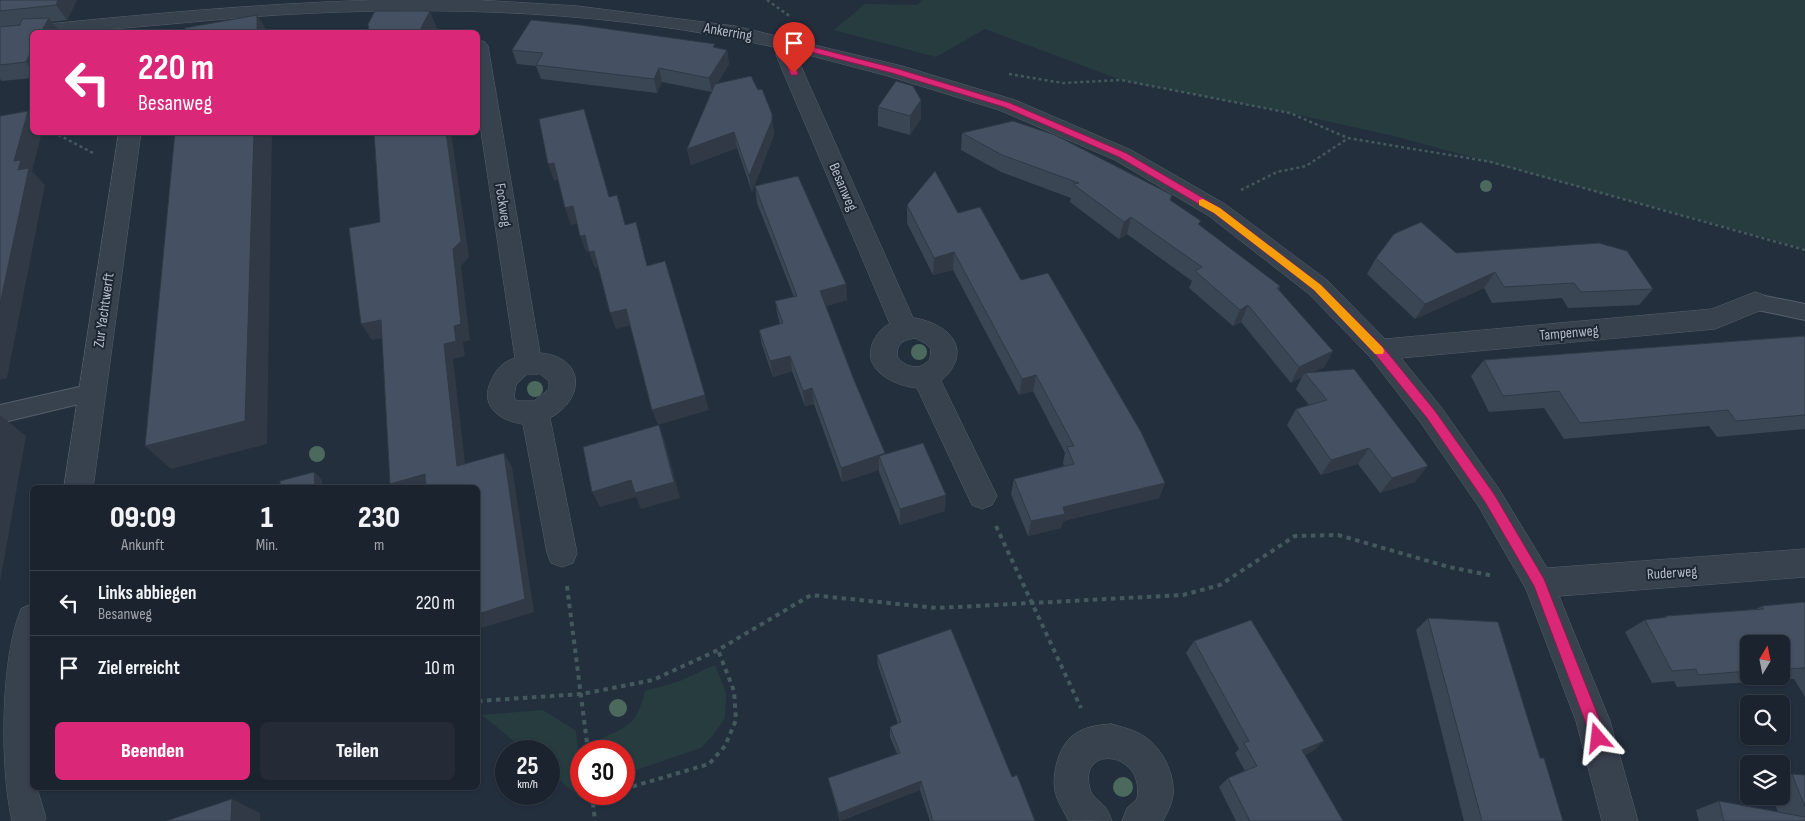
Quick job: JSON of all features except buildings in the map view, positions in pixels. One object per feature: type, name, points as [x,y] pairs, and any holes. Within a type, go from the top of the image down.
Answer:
[{"type":"street","name":"Ankerring","points":[[41,30],[147,17],[278,9],[404,5],[478,6],[577,12],[652,20],[735,32],[895,71],[1007,105],[1123,155],[1210,206],[1318,287],[1379,350],[1431,415],[1489,498],[1539,583],[1593,721],[1620,821]]},
{"type":"street","points":[[475,30],[472,15],[478,6]]},
{"type":"street","name":"Ankerring","points":[[0,35],[30,31]]},
{"type":"street","name":"Besanweg","points":[[789,44],[786,55],[905,329]]},
{"type":"street","name":"Fockweg","points":[[480,58],[529,364]]},
{"type":"street","name":"Zur Yachtwerft","points":[[78,485],[130,135]]},
{"type":"street","name":"Tampenweg","points":[[1379,350],[1715,319],[1755,302]]},
{"type":"street","points":[[917,328],[928,331],[938,337],[944,345],[946,354],[943,364],[936,372],[910,378],[897,374],[887,366],[883,355],[885,344],[893,334],[905,329],[917,328]]},
{"type":"street","points":[[543,363],[555,367],[563,375],[564,386],[559,397],[549,407],[535,412],[522,414],[511,410],[503,404],[499,395],[501,386],[507,376],[517,368],[529,364],[543,363]]},
{"type":"street","points":[[925,376],[982,496]]},
{"type":"street","points":[[535,412],[562,554]]},
{"type":"street","name":"Ruderweg","points":[[1539,583],[1805,563]]},
{"type":"street","points":[[28,819],[12,756],[19,674],[30,624]]},
{"type":"street","points":[[1094,821],[1082,810],[1074,798],[1070,784],[1071,770],[1076,757],[1085,748],[1096,742],[1110,740],[1124,744],[1137,751],[1147,762],[1154,776],[1156,791],[1153,806],[1140,821]]},
{"type":"street","points":[[28,819],[42,790]]},
{"type":"lane","points":[[1755,302],[1805,312]]},
{"type":"lane","points":[[0,414],[92,393]]},
{"type":"path","points":[[1004,73],[1063,83],[1121,80],[1290,113],[1348,138],[1491,162],[1805,250]]},
{"type":"path","points":[[59,135],[93,153]]},
{"type":"path","points":[[1210,206],[1277,172],[1306,166],[1348,138]]},
{"type":"path","points":[[982,496],[1033,602],[1096,742]]},
{"type":"path","points":[[480,701],[582,694],[654,680],[718,650],[811,595],[937,608],[1183,595],[1220,585],[1295,536],[1338,536],[1449,567],[1506,579],[1539,583]]},
{"type":"path","points":[[562,554],[587,740]]},
{"type":"path","points":[[635,786],[709,764],[725,746],[736,720],[734,691],[718,650]]},
{"type":"path","points":[[593,805],[595,821]]},
{"type":"green space","points":[[922,0],[1805,0],[1805,249],[1398,137],[1290,113],[1121,80],[985,29],[936,57],[834,30],[865,4],[917,5]]},
{"type":"green space","points":[[715,665],[726,692],[725,718],[701,748],[635,770],[635,740],[600,739],[619,731],[631,722],[639,710],[645,691],[680,681]]},
{"type":"green space","points":[[543,710],[576,731],[577,740],[570,740],[570,789],[560,780],[560,740],[513,740],[482,715]]},
{"type":"slow traffic","points":[[1203,202],[1217,210],[1318,287],[1379,351]]},
{"type":"route","points":[[794,73],[786,55],[789,44],[895,71],[1007,105],[1123,155],[1217,210],[1318,287],[1379,350],[1431,415],[1489,498],[1539,583],[1598,738]]}]
